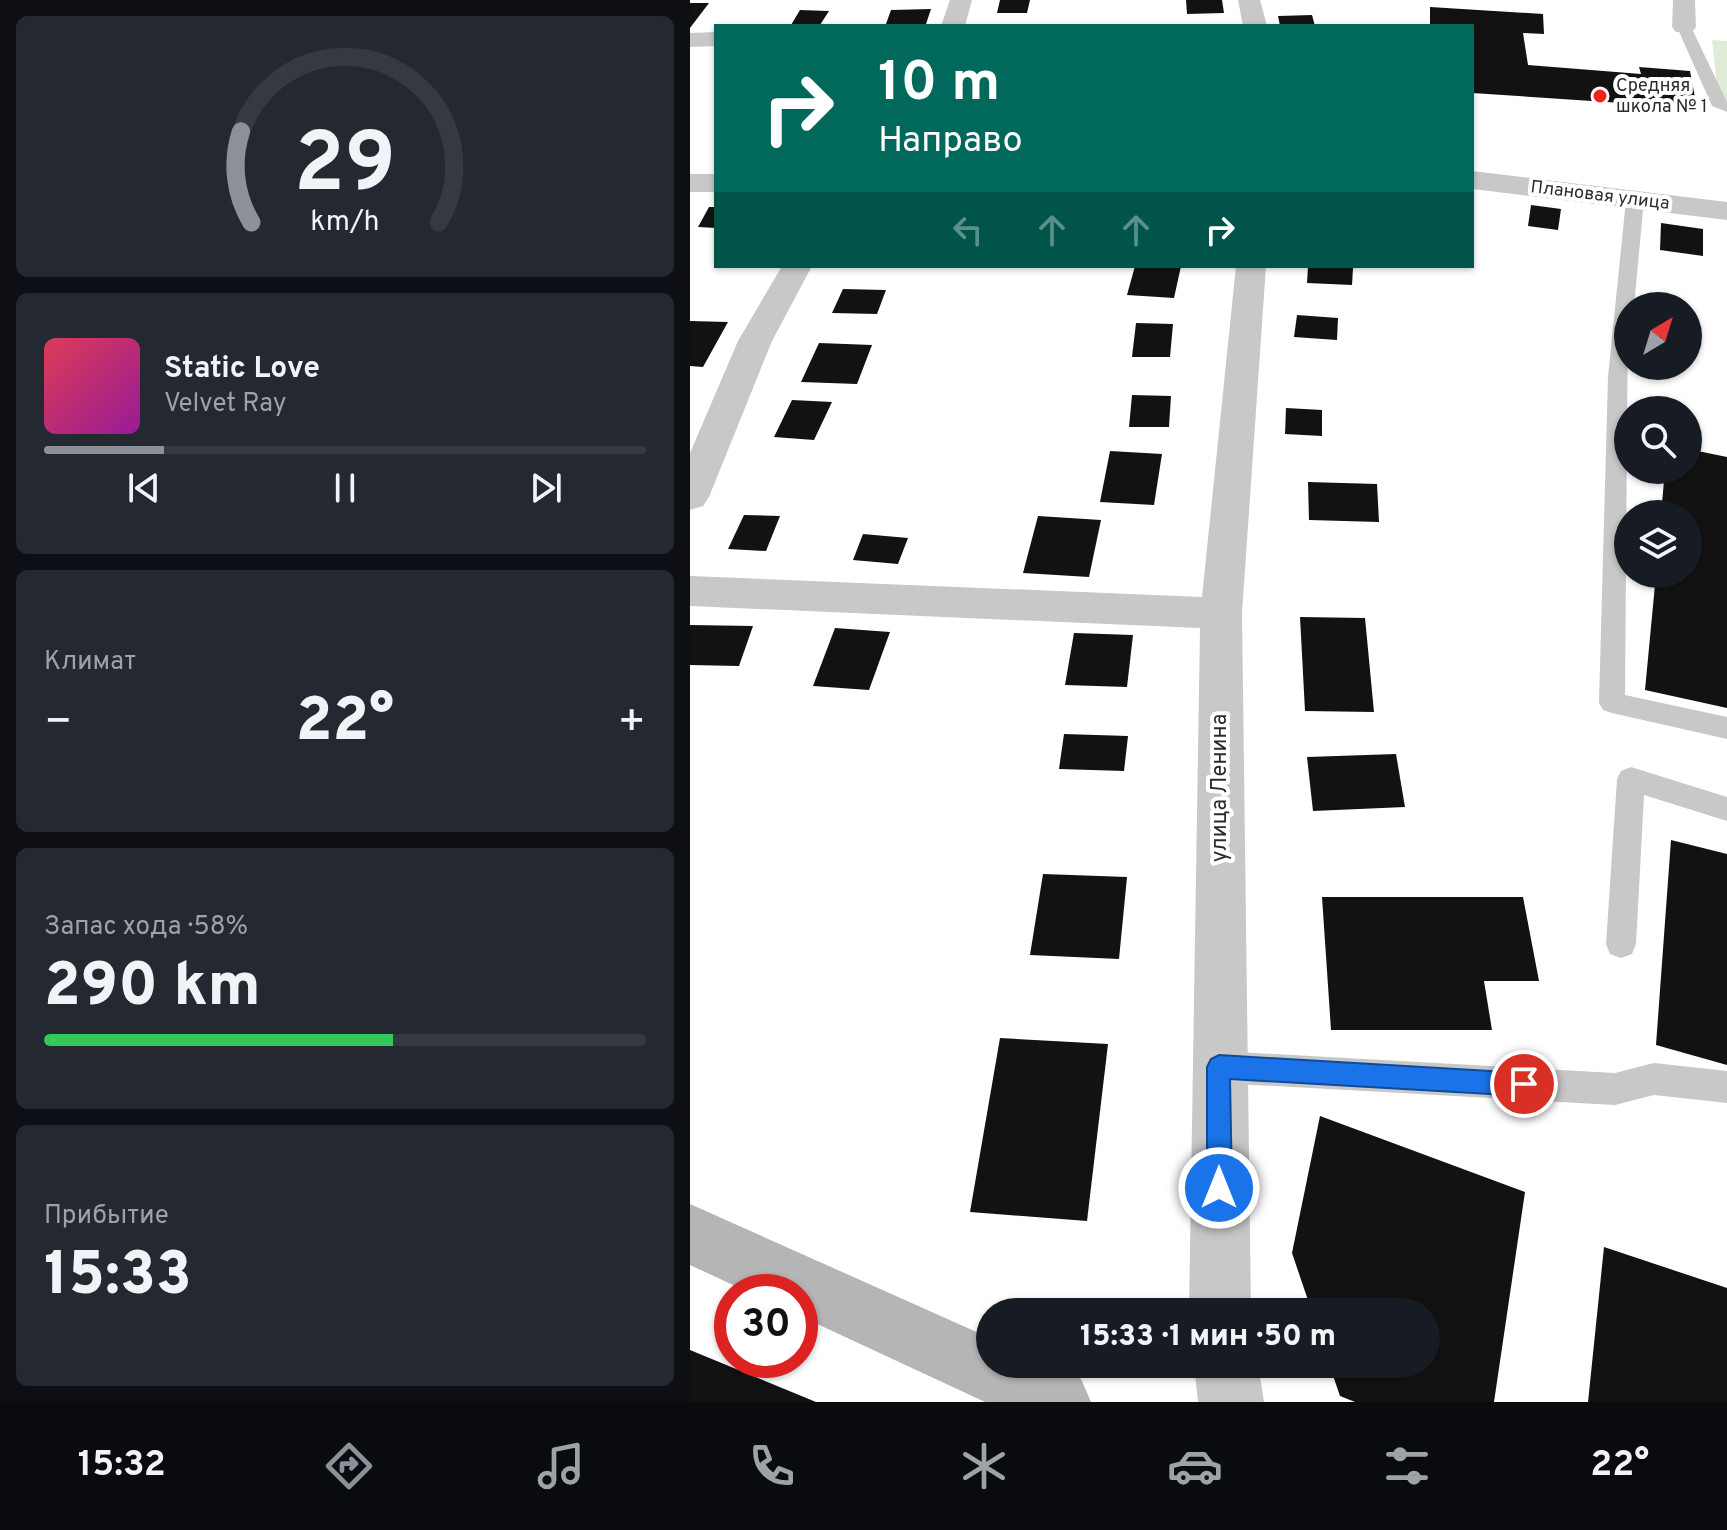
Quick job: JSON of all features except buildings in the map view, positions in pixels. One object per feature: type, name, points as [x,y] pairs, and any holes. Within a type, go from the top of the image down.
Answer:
[{"type":"main road","points":[[690,1234],[1058,1402]]},
{"type":"street","points":[[954,24],[961,0]]},
{"type":"street","points":[[1249,0],[1255,24]]},
{"type":"street","points":[[1684,0],[1684,27]]},
{"type":"street","points":[[690,40],[714,39]]},
{"type":"street","name":"Плановая улица","points":[[1474,180],[1727,211]]},
{"type":"street","points":[[690,183],[714,183]]},
{"type":"street","points":[[690,497],[755,341],[796,268]]},
{"type":"street","name":"улица Ленина","points":[[1220,1298],[1221,613],[1251,268]]},
{"type":"street","points":[[690,591],[1221,613]]},
{"type":"street","points":[[1228,1378],[1231,1402]]},
{"type":"lane","points":[[1684,27],[1720,106],[1727,107]]},
{"type":"lane","points":[[1635,200],[1618,377],[1612,703],[1727,728]]},
{"type":"lane","points":[[1621,944],[1631,779],[1727,809]]},
{"type":"lane","points":[[1219,1067],[1615,1089],[1654,1079],[1727,1087]]},
{"type":"green space","points":[[1712,40],[1727,41],[1727,103],[1719,102]]},
{"type":"place","name":"Средняя школа № 1","points":[[1600,96]]},
{"type":"route","points":[[1219,1188],[1219,1067],[1524,1084]]}]
